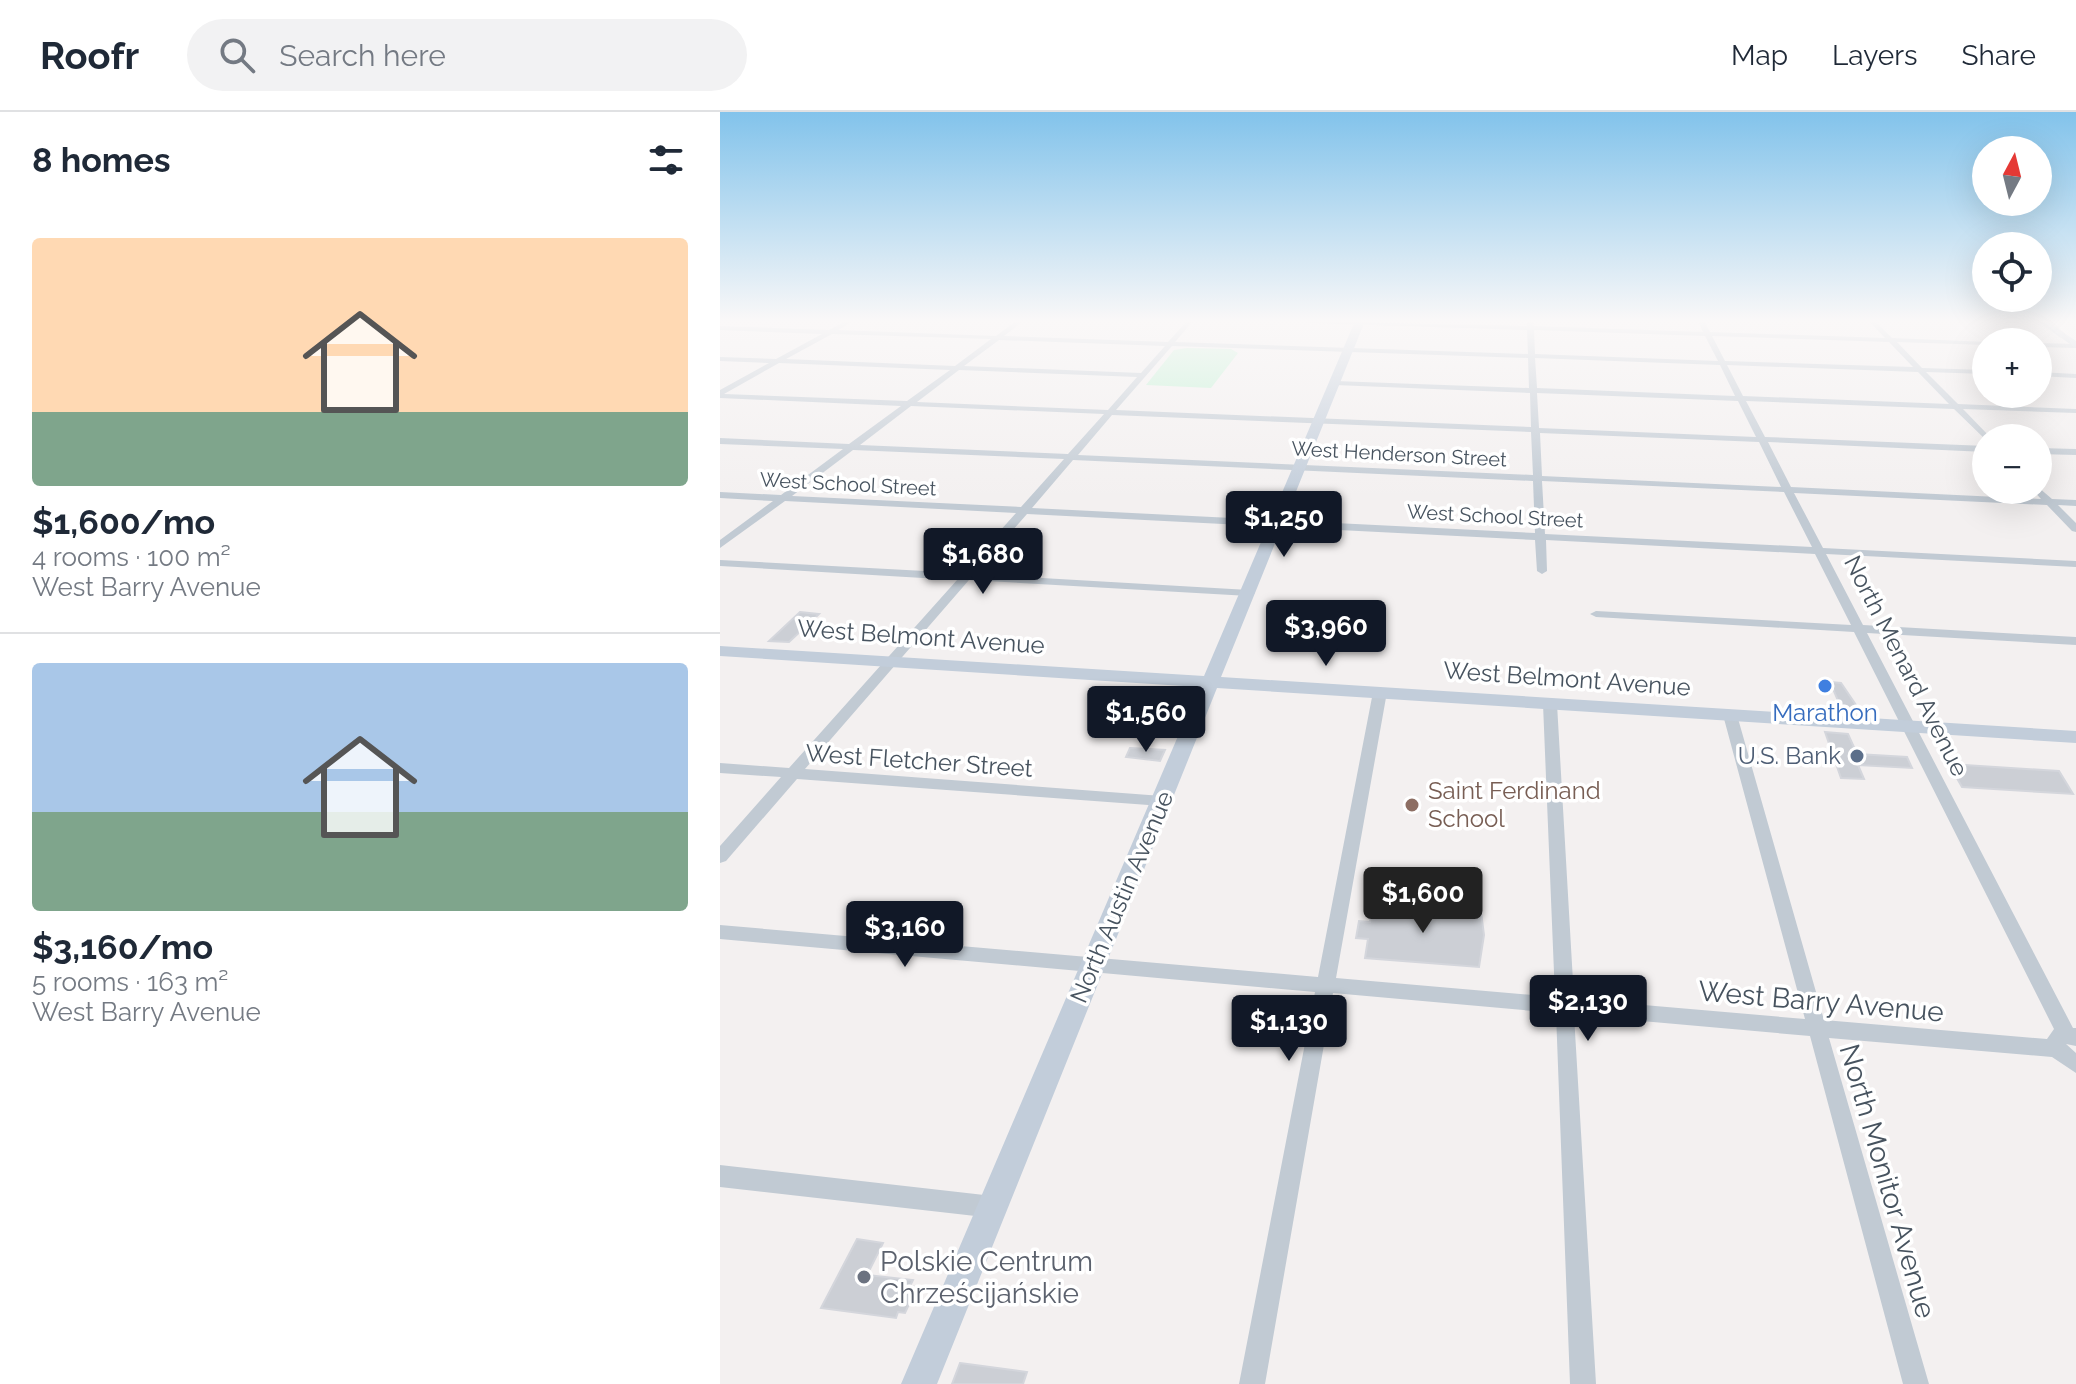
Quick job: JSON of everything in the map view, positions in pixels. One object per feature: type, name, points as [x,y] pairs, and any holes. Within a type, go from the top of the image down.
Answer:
[{"type":"street","points":[[720,394],[744,380]]},
{"type":"street","points":[[720,545],[940,380]]},
{"type":"street","points":[[720,857],[1137,380]]},
{"type":"street","points":[[1533,380],[1542,571]]},
{"type":"street","name":"North Menard Avenue","points":[[1732,380],[1911,727],[2067,1040]]},
{"type":"street","points":[[1930,380],[1973,424]]},
{"type":"street","points":[[1335,383],[2076,411]]},
{"type":"street","name":"North Austin Avenue","points":[[919,1384],[1335,383]]},
{"type":"street","points":[[720,394],[1972,448]]},
{"type":"street","name":"West Henderson Street","points":[[720,441],[1972,498]]},
{"type":"street","points":[[2052,451],[2076,452]]},
{"type":"street","name":"West School Street","points":[[720,495],[2076,564]]},
{"type":"street","name":"West Henderson Street","points":[[2052,501],[2076,503]]},
{"type":"street","points":[[2052,504],[2076,529]]},
{"type":"street","points":[[720,563],[1249,593]]},
{"type":"street","points":[[1596,614],[2076,641]]},
{"type":"street","name":"West Belmont Avenue","points":[[720,651],[2076,737]]},
{"type":"street","points":[[1252,1384],[1380,692]]},
{"type":"street","points":[[1550,704],[1583,1384]]},
{"type":"street","name":"North Monitor Avenue","points":[[1730,715],[1916,1384]]},
{"type":"street","name":"West Fletcher Street","points":[[720,768],[1162,801]]},
{"type":"street","name":"West Barry Avenue","points":[[720,932],[1817,1030],[2067,1040]]},
{"type":"street","points":[[2067,1040],[2076,1064]]},
{"type":"street","points":[[720,1176],[993,1207]]},
{"type":"green space","points":[[1150,380],[1217,380],[1211,388],[1146,385]]},
{"type":"building","points":[[800,612],[819,614],[789,642],[769,641]]},
{"type":"building","points":[[1830,682],[1841,683],[1860,711],[1842,710]]},
{"type":"building","name":"U.S. Bank","points":[[1825,732],[1848,734],[1857,754],[1907,757],[1912,768],[1858,765],[1864,779],[1841,778]]},
{"type":"building","points":[[1130,748],[1165,750],[1160,761],[1126,757]]},
{"type":"building","points":[[1949,764],[2059,771],[2073,794],[1962,787]]},
{"type":"building","points":[[1373,903],[1481,912],[1484,935],[1479,967],[1365,958],[1368,939],[1356,938],[1359,921],[1370,922]]},
{"type":"building","name":"Polskie Centrum Chrześcijańskie","points":[[857,1239],[883,1243],[867,1275],[913,1280],[910,1286],[917,1287],[905,1313],[898,1312],[896,1318],[821,1308]]},
{"type":"building","points":[[960,1363],[1027,1372],[1023,1384],[952,1384]]},
{"type":"place","name":"Marathon","points":[[1825,686]]},
{"type":"place","name":"U.S. Bank","points":[[1857,756]]},
{"type":"place","name":"Saint Ferdinand School","points":[[1412,805]]},
{"type":"place","name":"Polskie Centrum Chrześcijańskie","points":[[864,1277]]}]
